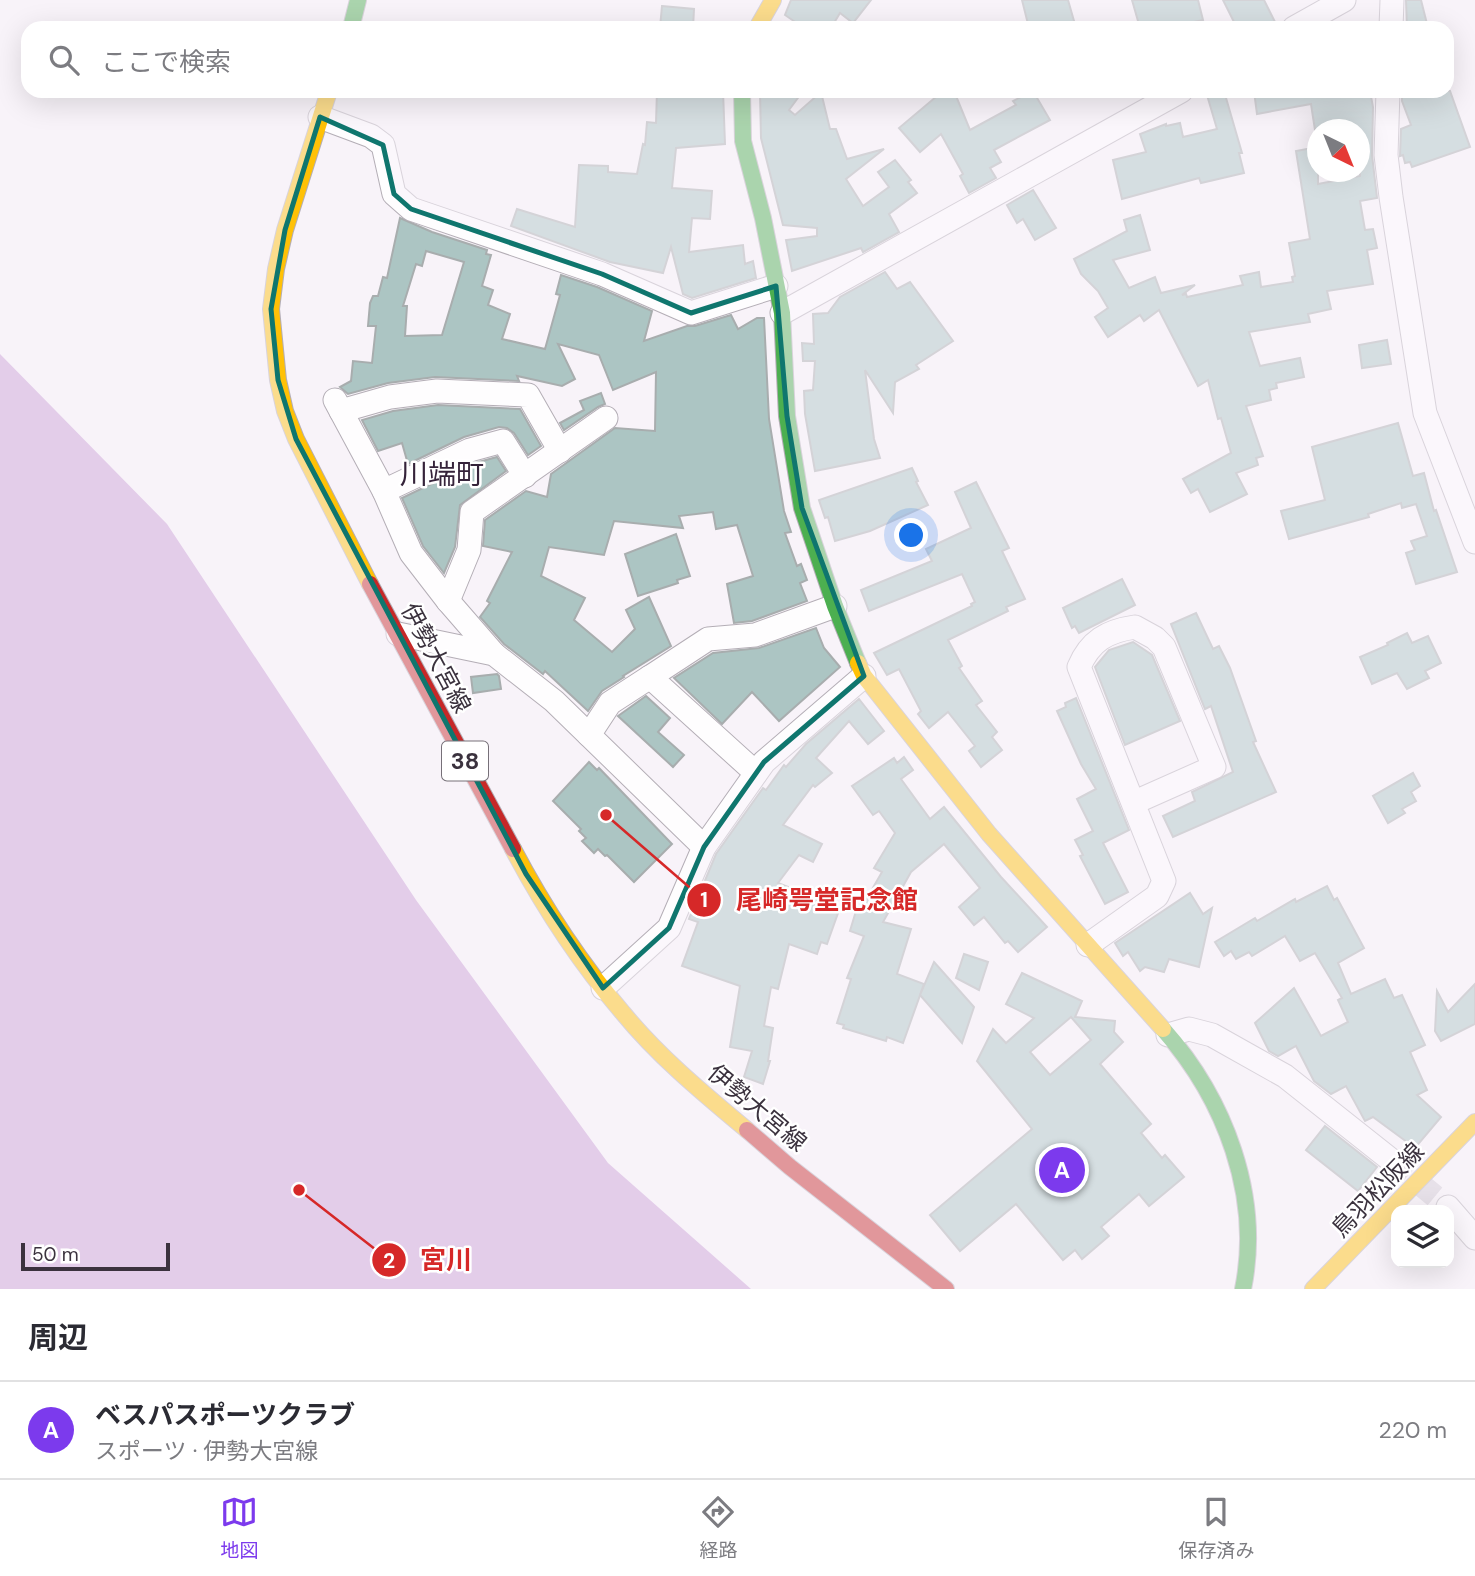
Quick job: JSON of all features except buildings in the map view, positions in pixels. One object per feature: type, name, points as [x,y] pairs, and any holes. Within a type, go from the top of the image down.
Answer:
[{"type":"main road","points":[[353,21],[358,0]]},
{"type":"main road","points":[[761,21],[773,0]]},
{"type":"main road","name":"伊勢大宮線","points":[[327,98],[285,230],[271,309],[278,380],[285,411],[296,439],[526,874],[603,988],[623,1014],[672,1065],[715,1103],[790,1167],[946,1289]]},
{"type":"main road","points":[[742,98],[743,141],[763,218],[782,313],[787,416],[802,508],[835,606],[864,677],[989,834],[1168,1035],[1208,1093],[1232,1144],[1247,1204],[1247,1269],[1242,1289]]},
{"type":"main road","name":"鳥羽松阪線","points":[[1313,1289],[1475,1122]]},
{"type":"main road","name":"鳥羽松阪線","points":[[1416,1205],[1475,1140]]},
{"type":"street","points":[[1306,21],[1344,0]]},
{"type":"street","points":[[1391,21],[1392,0]]},
{"type":"street","points":[[782,313],[1168,98]]},
{"type":"street","points":[[1388,98],[1386,155],[1425,413],[1475,542]]},
{"type":"street","points":[[320,117],[371,136],[383,145],[394,194],[411,209],[602,274],[691,313],[776,286]]},
{"type":"street","points":[[560,451],[528,395],[437,391],[338,405],[384,491],[411,553],[448,600],[494,654],[554,701],[704,846]]},
{"type":"street","points":[[448,600],[469,550],[472,512],[606,418]]},
{"type":"street","points":[[384,491],[470,450],[503,441],[524,475]]},
{"type":"street","points":[[589,735],[610,703],[708,639],[755,635],[835,606]]},
{"type":"street","points":[[1088,945],[1157,897],[1164,881],[1133,803],[1079,667],[1084,654],[1099,639],[1112,631],[1135,626],[1164,647],[1214,767],[1133,803]]},
{"type":"street","points":[[398,634],[494,654]]},
{"type":"street","points":[[650,677],[756,773]]},
{"type":"street","points":[[603,988],[669,928],[704,846],[764,762],[864,677]]},
{"type":"street","points":[[1168,1035],[1189,1029],[1212,1035],[1285,1076],[1391,1160]]},
{"type":"street","points":[[1454,1214],[1475,1238]]},
{"type":"highlighted area","points":[[320,117],[383,145],[394,194],[411,209],[602,274],[691,313],[776,286],[787,416],[802,508],[864,676],[764,762],[704,847],[669,928],[603,988],[526,874],[296,439],[278,380],[271,309],[285,230]]},
{"type":"shaded area","points":[[0,354],[167,524],[416,900],[608,1163],[751,1289],[0,1289]]},
{"type":"tunnel","points":[[1391,1160],[1446,1205]]},
{"type":"traffic: fast","points":[[353,21],[358,0]]},
{"type":"traffic: fast","points":[[742,98],[743,141],[763,218],[782,313],[787,416],[802,508],[835,606],[858,663]]},
{"type":"traffic: fast","points":[[1163,1029],[1204,1086],[1221,1118],[1233,1150],[1247,1219],[1248,1254],[1243,1289]]},
{"type":"traffic: slow","points":[[761,21],[773,0]]},
{"type":"traffic: slow","points":[[327,98],[285,230],[271,309],[278,380],[285,411],[296,439],[370,584]]},
{"type":"traffic: slow","points":[[858,663],[864,676],[989,834],[1163,1029]]},
{"type":"traffic: slow","points":[[513,849],[564,934],[623,1013],[667,1060],[747,1130]]},
{"type":"traffic: slow","points":[[1313,1289],[1475,1122]]},
{"type":"traffic: jam","points":[[370,584],[513,849]]},
{"type":"traffic: jam","points":[[747,1130],[946,1289]]},
{"type":"place","name":"尾崎咢堂記念館","points":[[606,815]]},
{"type":"place","name":"ベスパスポーツクラブ","points":[[1062,1170]]},
{"type":"place","name":"宮川","points":[[299,1190]]},
{"type":"district","name":"川端町","points":[[442,474]]}]
